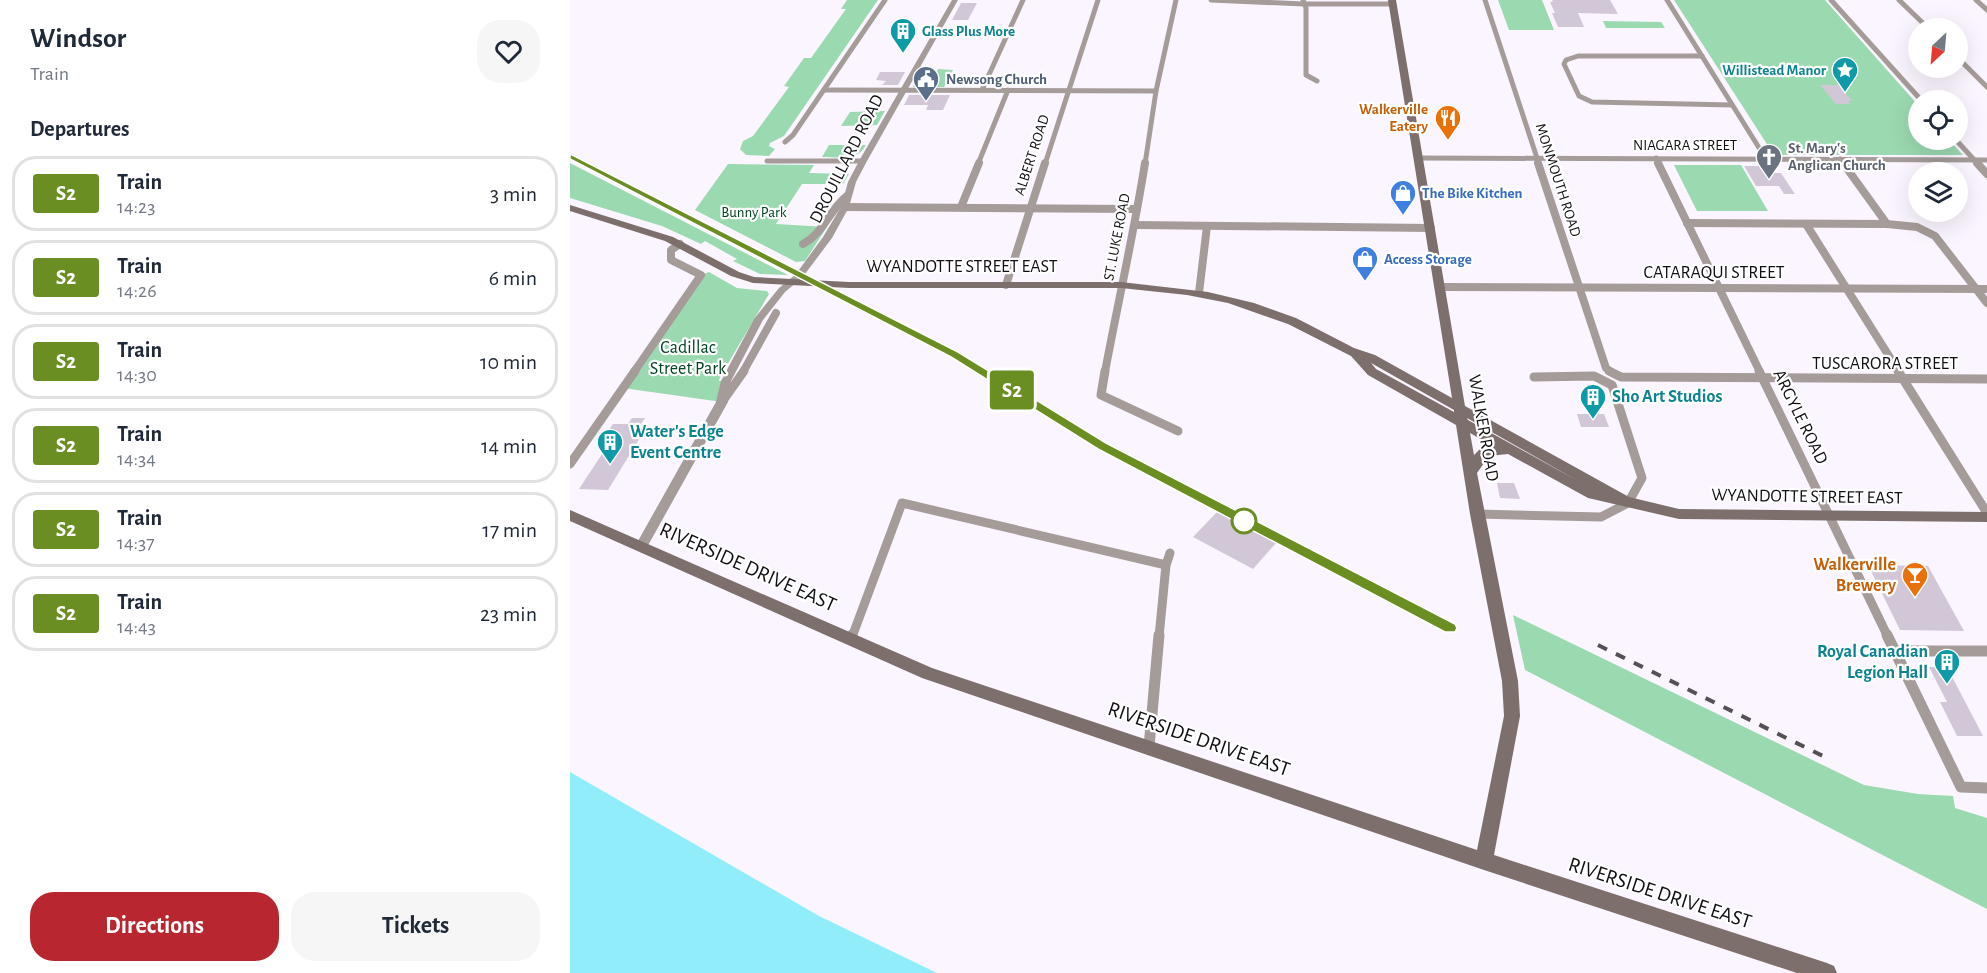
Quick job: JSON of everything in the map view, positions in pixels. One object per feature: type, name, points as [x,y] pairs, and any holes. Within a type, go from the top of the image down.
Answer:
[{"type":"main road","name":"WALKER ROAD","points":[[1393,2],[1477,514],[1509,673],[1513,708],[1485,861]]},
{"type":"main road","name":"WYANDOTTE STREET EAST","points":[[570,208],[669,239],[735,274],[753,280],[792,283],[1162,287],[1253,306],[1293,321],[1356,354],[1371,358],[1628,503]]},
{"type":"main road","name":"WYANDOTTE STREET EAST","points":[[1356,354],[1372,372],[1512,451],[1593,494],[1628,503],[1679,514],[1987,515]]},
{"type":"main road","points":[[1412,380],[1432,386],[1446,381],[1453,371]]},
{"type":"main road","points":[[1470,471],[1479,454],[1493,447],[1512,451]]},
{"type":"main road","name":"RIVERSIDE DRIVE EAST","points":[[570,515],[928,673],[1485,861],[1827,973]]},
{"type":"street","points":[[785,142],[793,135],[885,0]]},
{"type":"street","name":"DROUILLARD ROAD","points":[[642,545],[723,402],[726,381],[759,319],[782,290],[792,283],[810,263],[846,202],[863,161],[955,0]]},
{"type":"street","points":[[982,90],[1023,0]]},
{"type":"street","name":"ALBERT ROAD","points":[[1006,285],[1098,0]]},
{"type":"street","name":"ST. LUKE ROAD","points":[[1176,0],[1156,91],[1135,225],[1121,285],[1101,395],[1178,430]]},
{"type":"street","points":[[1211,0],[1393,2]]},
{"type":"street","name":"MONMOUTH ROAD","points":[[1485,0],[1606,368]]},
{"type":"street","points":[[1667,0],[1766,159]]},
{"type":"street","points":[[1831,0],[1912,90]]},
{"type":"street","points":[[1899,0],[1918,18]]},
{"type":"street","points":[[1976,0],[1987,10]]},
{"type":"street","points":[[1303,2],[1306,8],[1306,75],[1317,81]]},
{"type":"street","points":[[1702,57],[1578,56],[1566,60],[1564,64],[1579,96],[1592,102],[1732,105]]},
{"type":"street","points":[[1968,68],[1987,87]]},
{"type":"street","points":[[824,90],[1156,91]]},
{"type":"street","points":[[961,207],[1008,90]]},
{"type":"street","points":[[1965,150],[1987,174]]},
{"type":"street","name":"NIAGARA STREET","points":[[1419,158],[1987,160]]},
{"type":"street","name":"ARGYLE ROAD","points":[[1656,158],[1961,787],[1987,788]]},
{"type":"street","points":[[1840,159],[1887,224]]},
{"type":"street","points":[[767,160],[863,161]]},
{"type":"street","points":[[803,244],[816,239],[837,203],[846,202],[1030,209],[1137,209]]},
{"type":"street","points":[[1688,223],[1887,224],[1917,227],[1935,236],[1987,303]]},
{"type":"street","points":[[1806,224],[1987,515]]},
{"type":"street","points":[[1135,225],[1431,228]]},
{"type":"street","points":[[1199,293],[1207,226]]},
{"type":"street","points":[[570,464],[701,275],[671,260],[671,250],[680,244]]},
{"type":"street","name":"CATARAQUI STREET","points":[[1440,287],[1987,289]]},
{"type":"street","points":[[723,402],[738,383],[776,313]]},
{"type":"street","name":"TUSCARORA STREET","points":[[1606,368],[1621,377],[1987,379]]},
{"type":"street","points":[[1477,514],[1601,517],[1628,503],[1642,478],[1612,385],[1594,376],[1534,377]]},
{"type":"street","points":[[851,639],[902,503],[1166,565]]},
{"type":"street","points":[[1149,747],[1166,565],[1170,553]]},
{"type":"street","points":[[1895,651],[1987,651]]},
{"type":"green space","points":[[847,0],[878,0],[784,136],[770,143],[769,146],[775,149],[769,156],[746,155],[740,149],[743,141],[753,136],[789,87],[784,86],[804,58],[811,58],[846,9],[841,9]]},
{"type":"green space","points":[[1498,0],[1542,0],[1554,30],[1509,30]]},
{"type":"green space","points":[[1674,0],[1825,0],[1908,94],[1908,150],[1958,150],[1963,155],[1774,155]]},
{"type":"green space","points":[[1603,21],[1661,22],[1665,28],[1606,28]]},
{"type":"green space","points":[[938,69],[953,70],[944,87],[913,87],[917,80],[933,79]]},
{"type":"green space","points":[[885,111],[877,125],[841,126],[850,112]]},
{"type":"green space","points":[[829,145],[866,145],[853,156],[822,157]]},
{"type":"green space","points":[[570,163],[788,275],[760,274],[733,261],[737,259],[705,241],[701,244],[662,226],[570,198]]},
{"type":"green space","name":"Bunny Park","points":[[728,164],[814,165],[809,173],[849,174],[843,184],[802,184],[776,224],[827,227],[805,261],[796,262],[695,210]]},
{"type":"green space","points":[[1674,165],[1741,165],[1768,211],[1697,211]]},
{"type":"green space","name":"Cadillac Street Park","points":[[709,272],[737,288],[767,291],[769,294],[720,377],[719,381],[726,381],[722,402],[623,388],[701,275]]},
{"type":"green space","points":[[1513,615],[1864,785],[1918,794],[1953,796],[1955,808],[1987,818],[1987,909],[1525,670]]},
{"type":"water","points":[[570,772],[819,916],[937,973],[570,973]]},
{"type":"building","points":[[1552,0],[1610,0],[1618,14],[1578,13],[1584,27],[1558,27],[1552,13],[1555,13],[1550,2],[1553,2]]},
{"type":"building","points":[[961,3],[977,3],[968,20],[952,20]]},
{"type":"building","points":[[880,72],[905,72],[898,85],[882,85],[886,81],[876,80]]},
{"type":"building","points":[[1820,85],[1838,85],[1852,101],[1848,101],[1850,104],[1836,104]]},
{"type":"building","name":"Newsong Church","points":[[909,95],[950,95],[943,110],[926,110],[928,105],[904,105]]},
{"type":"building","name":"St. Mary's Anglican Church","points":[[1744,166],[1763,166],[1767,173],[1781,173],[1795,194],[1784,194],[1779,186],[1756,186]]},
{"type":"building","name":"Sho Art Studios","points":[[1577,414],[1604,414],[1609,427],[1581,427]]},
{"type":"building","name":"Water's Edge Event Centre","points":[[632,418],[645,418],[633,436],[641,436],[608,490],[579,489],[606,448],[601,448],[603,444],[599,444],[613,424],[628,424]]},
{"type":"building","points":[[1497,483],[1514,483],[1520,499],[1500,498]]},
{"type":"building","points":[[1217,512],[1276,543],[1253,569],[1193,537]]},
{"type":"building","name":"Walkerville Brewery","points":[[1868,565],[1928,566],[1964,631],[1900,630]]},
{"type":"building","name":"Royal Canadian Legion Hall","points":[[1929,667],[1947,667],[1983,736],[1957,736],[1940,702],[1947,702]]},
{"type":"railway","points":[[570,157],[584,164]]},
{"type":"railway","points":[[581,163],[954,354],[983,372]]},
{"type":"railway","points":[[981,371],[1102,446],[1450,628]]},
{"type":"railway","points":[[1598,645],[1829,759]]},
{"type":"train","name":"S2","points":[[570,157],[954,354],[1129,461],[1450,628]]},
{"type":"place","name":"Glass Plus More","points":[[903,54]]},
{"type":"place","name":"Willistead Manor","points":[[1845,93]]},
{"type":"place","name":"Newsong Church","points":[[926,102]]},
{"type":"place","name":"Walkerville Eatery","points":[[1448,141]]},
{"type":"place","name":"St. Mary's Anglican Church","points":[[1769,180]]},
{"type":"place","name":"The Bike Kitchen","points":[[1403,216]]},
{"type":"place","name":"Access Storage","points":[[1365,282]]},
{"type":"place","name":"Sho Art Studios","points":[[1593,420]]},
{"type":"place","name":"Water's Edge Event Centre","points":[[610,465]]},
{"type":"place","name":"Walkerville Brewery","points":[[1915,598]]},
{"type":"place","name":"Royal Canadian Legion Hall","points":[[1947,685]]}]
